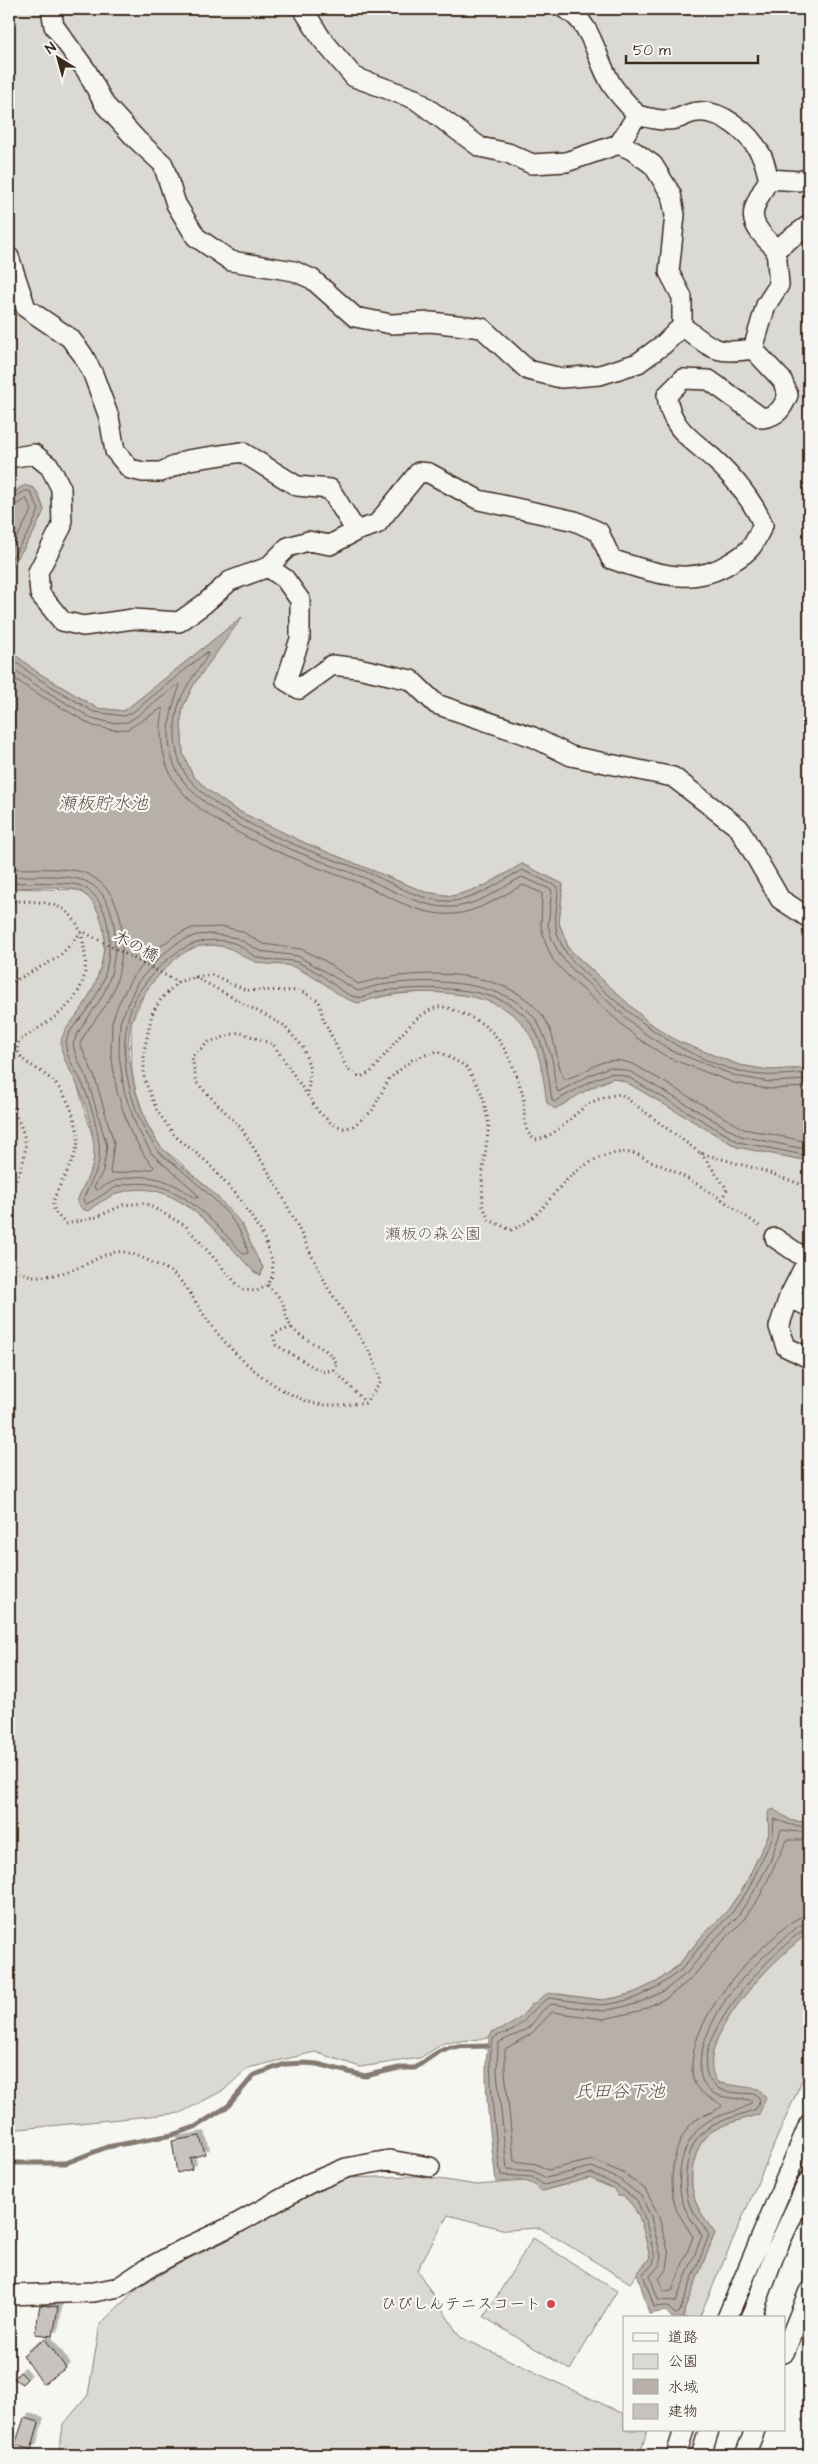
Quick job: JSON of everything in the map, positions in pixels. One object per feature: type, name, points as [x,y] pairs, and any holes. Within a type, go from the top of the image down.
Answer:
[{"type":"street","points":[[51,9],[54,26],[86,70],[105,105],[136,139],[163,164],[176,204],[196,237],[231,261],[294,270],[312,279],[355,317],[391,324],[431,322],[482,328],[528,370],[561,378],[600,375],[638,363],[664,344],[682,326],[682,297],[669,272],[675,215],[671,194],[653,165],[632,150],[619,144]]},
{"type":"street","points":[[303,9],[321,38],[354,76],[415,99],[480,147],[508,153],[532,164],[566,162],[619,144],[637,115]]},
{"type":"street","points":[[565,9],[583,23],[601,66],[613,86],[637,115],[653,119],[674,119],[697,112],[714,113],[733,124],[748,137],[761,154],[769,179],[752,211],[753,219],[754,226],[776,248],[779,286],[766,305],[753,349]]},
{"type":"street","points":[[769,179],[799,181],[809,178]]},
{"type":"street","points":[[776,248],[809,226]]},
{"type":"street","points":[[9,257],[26,308],[70,338],[83,355],[93,374],[109,417],[115,451],[130,469],[143,472],[161,472],[188,460],[242,452],[297,486],[330,489],[356,531]]},
{"type":"street","points":[[682,326],[710,347],[728,353],[753,349]]},
{"type":"street","points":[[9,458],[34,454],[50,467],[61,488],[62,526],[38,572],[40,594],[62,621],[83,626],[134,619],[179,622],[204,604],[230,581],[268,566],[288,547],[308,541],[330,545],[356,531],[377,524],[419,472],[429,473],[479,500],[575,521],[599,532],[611,559],[647,572],[675,577],[696,577],[719,570],[751,547],[762,525],[759,514],[749,500],[716,461],[693,443],[677,425],[668,410],[667,395],[683,379],[709,380],[762,418],[772,417],[782,409],[788,395],[782,380],[753,349]]},
{"type":"street","points":[[268,566],[285,579],[300,600],[300,639],[286,681],[298,688],[332,665],[358,668],[411,680],[436,704],[533,737],[572,756],[673,777],[739,828],[780,899],[809,918]]},
{"type":"street","points":[[774,1238],[808,1261],[790,1297],[779,1327],[786,1346],[809,1358]]},
{"type":"street","points":[[790,1297],[809,1307]]},
{"type":"street","points":[[728,2316],[809,2124]]},
{"type":"street","points":[[11,2300],[94,2292],[119,2287],[146,2269],[234,2225],[310,2182],[346,2168],[389,2160],[430,2167]]},
{"type":"street","points":[[752,2316],[775,2253],[809,2180]]},
{"type":"street","points":[[786,2348],[809,2291]]},
{"type":"street","points":[[676,2455],[683,2432]]},
{"type":"street","points":[[701,2455],[708,2432]]},
{"type":"street","points":[[745,2455],[754,2432]]},
{"type":"path","points":[[9,901],[35,900],[55,904],[69,911],[82,931],[87,969],[77,993],[63,1011],[19,1041],[17,1048],[22,1061],[38,1069],[57,1084],[70,1102],[76,1128],[77,1148],[53,1203],[56,1214],[66,1224],[79,1223],[123,1205],[145,1203],[186,1226],[242,1290],[257,1291],[268,1285],[273,1274],[272,1260],[262,1233],[239,1198],[207,1162],[175,1136],[157,1111],[144,1078],[144,1052],[152,1014],[161,999],[178,982],[212,975],[246,990],[301,991],[319,1001],[323,1018],[347,1069],[360,1078],[370,1072],[424,1013],[440,1007],[452,1010],[487,1027],[498,1037],[509,1055],[524,1100],[524,1125],[529,1135],[535,1140],[545,1139],[588,1105],[600,1098],[621,1094],[700,1153],[727,1189],[722,1199]]},
{"type":"path","points":[[9,984],[59,957],[82,931]]},
{"type":"path","name":"木の橋","points":[[82,931],[178,982]]},
{"type":"path","points":[[195,977],[283,1025],[303,1047],[310,1069],[308,1095]]},
{"type":"path","points":[[365,1403],[381,1382],[372,1356],[328,1288],[280,1191],[242,1130],[196,1082],[192,1056],[209,1042],[239,1032],[273,1044],[318,1111],[332,1124],[344,1128],[352,1127],[372,1111],[389,1079],[413,1058],[438,1052],[467,1067],[482,1094],[489,1125],[482,1177],[483,1206],[489,1220],[511,1230],[523,1226],[534,1218],[572,1175],[605,1154],[631,1152],[668,1167],[722,1199],[774,1238]]},
{"type":"path","points":[[9,1104],[24,1136],[26,1154],[9,1198]]},
{"type":"path","points":[[700,1153],[800,1184],[809,1192]]},
{"type":"path","points":[[9,1260],[19,1272],[38,1278],[78,1268],[109,1254],[124,1252],[137,1257],[168,1270],[193,1296],[205,1316],[243,1360],[283,1389],[313,1403],[365,1403]]},
{"type":"path","points":[[268,1285],[282,1301],[291,1327],[313,1345],[325,1349],[334,1355],[337,1365],[334,1370]]},
{"type":"path","points":[[291,1327],[273,1335],[276,1345],[322,1372],[334,1370]]},
{"type":"path","points":[[334,1370],[365,1403]]},
{"type":"green space","points":[[9,9],[809,9],[809,1068],[769,1070],[739,1065],[677,1041],[648,1022],[569,949],[559,923],[563,884],[522,864],[486,885],[467,892],[452,896],[425,892],[305,843],[234,809],[208,790],[193,776],[183,754],[181,720],[183,707],[194,684],[242,617],[124,711],[97,708],[37,672],[9,650],[9,571],[34,532],[44,510],[39,494],[32,487],[20,487],[9,497]]},
{"type":"green space","name":"瀬板の森公園","points":[[9,888],[78,890],[91,899],[100,915],[105,931],[103,957],[96,983],[83,1007],[66,1030],[65,1060],[77,1084],[96,1148],[92,1167],[77,1202],[88,1210],[114,1195],[137,1189],[159,1192],[180,1201],[200,1216],[254,1272],[261,1275],[263,1267],[255,1256],[244,1228],[181,1163],[161,1148],[147,1124],[135,1088],[132,1071],[131,1023],[146,990],[168,964],[184,952],[199,946],[211,945],[234,948],[256,962],[293,966],[359,1003],[400,994],[424,992],[449,993],[473,997],[495,1004],[514,1014],[533,1037],[542,1065],[547,1103],[561,1106],[577,1095],[613,1078],[626,1082],[737,1147],[809,1161],[809,1822],[792,1821],[773,1810],[768,1819],[769,1834],[744,1887],[727,1911],[702,1936],[678,1965],[657,1982],[633,1993],[602,2000],[559,1994],[532,2004],[520,2019],[508,2028],[493,2031],[488,2038],[444,2043],[420,2058],[360,2067],[315,2052],[248,2068],[224,2090],[180,2113],[9,2130]]},
{"type":"green space","points":[[809,1933],[809,2064],[700,2316],[684,2316],[684,2311],[715,2233],[698,2207],[692,2189],[692,2169],[700,2144],[705,2137],[716,2129],[759,2114],[740,2089],[716,2080],[712,2073],[712,2056],[718,2037],[745,1995],[795,1943]]},
{"type":"green space","points":[[419,2176],[477,2185],[524,2181],[531,2182],[542,2191],[590,2178],[614,2189],[618,2196],[623,2196],[634,2208],[638,2216],[650,2257],[630,2283],[540,2228],[506,2230],[448,2215],[417,2270],[460,2337],[623,2414],[623,2432],[646,2432],[640,2455],[59,2455],[63,2425],[88,2395],[100,2324],[140,2286],[343,2178]]},
{"type":"green space","name":"ひびしんテニスコート","points":[[533,2238],[617,2291],[570,2370],[484,2317]]},
{"type":"water","points":[[25,485],[35,489],[44,510],[34,532],[9,571],[9,497]]},
{"type":"water","name":"瀬板貯水池","points":[[242,617],[194,684],[183,707],[181,720],[183,754],[193,776],[208,790],[234,809],[305,843],[425,892],[452,896],[467,892],[486,885],[522,864],[563,884],[559,923],[569,949],[648,1022],[677,1041],[739,1065],[769,1070],[809,1068],[809,1161],[737,1147],[626,1082],[613,1078],[597,1084],[555,1109],[547,1103],[541,1064],[533,1040],[518,1020],[508,1011],[495,1004],[463,995],[427,992],[393,994],[358,1003],[349,1000],[313,976],[296,968],[261,963],[251,960],[231,949],[211,945],[193,948],[178,957],[159,975],[143,996],[131,1022],[129,1052],[131,1070],[140,1106],[146,1123],[154,1137],[169,1155],[217,1196],[238,1220],[263,1267],[261,1275],[254,1272],[200,1216],[180,1201],[159,1192],[137,1189],[114,1195],[88,1211],[82,1209],[77,1201],[92,1167],[94,1158],[93,1136],[84,1101],[64,1059],[61,1044],[64,1033],[81,1010],[100,970],[103,957],[104,932],[96,908],[80,891],[70,888],[9,888],[9,650],[37,672],[97,708],[124,711]]},
{"type":"water","name":"氏田谷下池","points":[[773,1809],[792,1821],[809,1822],[809,1933],[758,1979],[725,2023],[715,2046],[712,2066],[718,2083],[759,2089],[766,2098],[759,2114],[716,2129],[705,2137],[700,2144],[692,2169],[692,2189],[698,2207],[715,2233],[684,2311],[684,2316],[670,2316],[666,2311],[649,2314],[637,2272],[649,2261],[650,2257],[638,2216],[634,2208],[623,2196],[618,2196],[614,2189],[590,2178],[541,2191],[526,2182],[496,2182],[487,2104],[486,2060],[488,2043],[493,2031],[518,2020],[540,1998],[548,1993],[602,2000],[615,1998],[633,1993],[657,1982],[678,1966],[702,1936],[727,1911],[744,1887],[769,1834],[768,1812]]},
{"type":"building","points":[[200,2136],[205,2154],[190,2158],[192,2169],[177,2173],[172,2141]]},
{"type":"building","points":[[40,2305],[58,2307],[53,2336],[35,2334]]},
{"type":"building","points":[[45,2339],[66,2368],[43,2384],[23,2355]]},
{"type":"building","points":[[20,2372],[27,2379],[22,2384],[14,2379]]},
{"type":"building","points":[[24,2418],[39,2422],[31,2450],[15,2445]]},
{"type":"waterway","points":[[9,2163],[66,2163],[107,2147],[172,2135],[195,2127],[228,2106],[254,2075],[285,2064],[317,2064],[365,2076],[399,2068],[415,2068],[438,2052],[450,2047],[487,2046]]},
{"type":"place","name":"ひびしんテニスコート","points":[[551,2304]]}]
